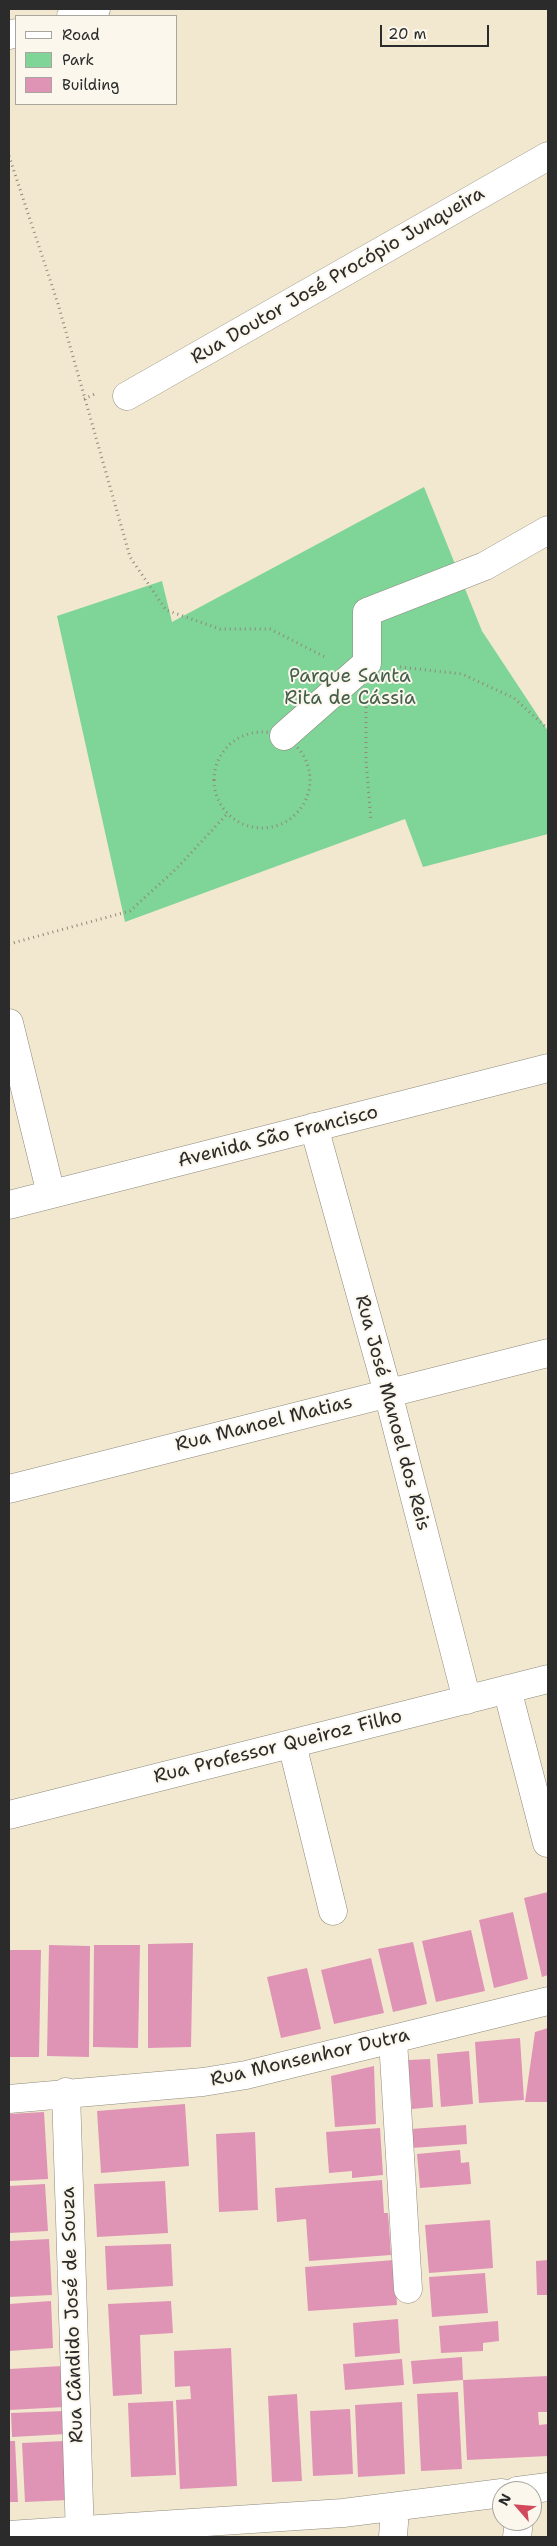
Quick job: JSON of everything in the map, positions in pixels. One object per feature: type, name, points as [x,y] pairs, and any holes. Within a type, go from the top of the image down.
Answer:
[{"type":"street","points":[[75,15],[96,9]]},
{"type":"street","name":"Rua Doutor José Procópio Junqueira","points":[[127,396],[548,156]]},
{"type":"street","points":[[284,736],[367,664],[367,612],[485,566],[548,530]]},
{"type":"street","points":[[9,1024],[51,1194]]},
{"type":"street","name":"Avenida São Francisco","points":[[9,1205],[548,1068]]},
{"type":"street","name":"Rua José Manoel dos Reis","points":[[314,1127],[388,1393],[467,1700]]},
{"type":"street","name":"Rua Manoel Matias","points":[[9,1489],[548,1353]]},
{"type":"street","name":"Rua Professor Queiroz Filho","points":[[9,1815],[548,1679]]},
{"type":"street","points":[[507,1689],[547,1843]]},
{"type":"street","points":[[292,1744],[333,1911]]},
{"type":"street","name":"Rua Monsenhor Dutra","points":[[9,2099],[66,2092],[229,2078],[393,2040],[548,2001]]},
{"type":"street","points":[[393,2040],[408,2289]]},
{"type":"street","name":"Rua Cândido José de Souza","points":[[66,2092],[80,2534]]},
{"type":"street","points":[[9,2535],[80,2534],[395,2508],[492,2494]]},
{"type":"street","points":[[393,2537],[395,2508]]},
{"type":"path","points":[[9,156],[58,304],[130,557],[166,610],[220,629],[270,629],[332,660],[462,674],[514,698],[548,729]]},
{"type":"path","points":[[367,664],[366,761],[371,821]]},
{"type":"path","points":[[266,732],[284,736],[299,748],[308,764],[311,782],[306,800],[298,813],[285,823],[270,828],[254,828],[239,823],[227,814],[218,801],[214,787],[215,771],[220,757],[232,742],[248,734],[266,732]]},
{"type":"path","points":[[9,944],[130,911],[177,868],[227,814]]},
{"type":"green space","name":"Parque Santa Rita de Cássia","points":[[424,487],[482,631],[548,731],[548,834],[423,867],[405,819],[125,922],[57,616],[162,581],[172,622]]},
{"type":"building","points":[[548,1892],[548,1975],[542,1977],[524,1898]]},
{"type":"building","points":[[513,1912],[528,1979],[494,1988],[479,1920]]},
{"type":"building","points":[[471,1930],[485,1991],[436,2002],[422,1941]]},
{"type":"building","points":[[413,1942],[427,2004],[393,2012],[378,1949]]},
{"type":"building","points":[[193,1943],[191,2047],[148,2048],[148,1944]]},
{"type":"building","points":[[49,1945],[90,1946],[89,2057],[47,2056]]},
{"type":"building","points":[[94,1945],[140,1945],[138,2048],[93,2047]]},
{"type":"building","points":[[9,1950],[41,1950],[39,2057],[9,2057]]},
{"type":"building","points":[[371,1958],[384,2013],[334,2024],[321,1970]]},
{"type":"building","points":[[307,1968],[321,2029],[281,2038],[267,1977]]},
{"type":"building","points":[[548,2028],[548,2102],[525,2102],[535,2032]]},
{"type":"building","points":[[520,2038],[524,2100],[479,2103],[475,2042]]},
{"type":"building","points":[[469,2051],[473,2104],[441,2107],[437,2054]]},
{"type":"building","points":[[430,2059],[433,2107],[412,2109],[408,2060]]},
{"type":"building","points":[[374,2066],[376,2124],[335,2127],[331,2076]]},
{"type":"building","points":[[185,2104],[189,2166],[101,2173],[97,2111]]},
{"type":"building","points":[[44,2112],[48,2179],[9,2181],[9,2114]]},
{"type":"building","points":[[466,2125],[467,2144],[412,2148],[411,2129]]},
{"type":"building","points":[[380,2128],[383,2175],[352,2178],[352,2171],[329,2173],[326,2132]]},
{"type":"building","points":[[255,2132],[258,2210],[219,2212],[216,2134]]},
{"type":"building","points":[[460,2150],[461,2163],[469,2162],[471,2184],[420,2188],[417,2154]]},
{"type":"building","points":[[382,2180],[384,2213],[388,2213],[391,2255],[309,2261],[306,2219],[277,2222],[275,2188]]},
{"type":"building","points":[[165,2181],[168,2233],[97,2237],[94,2184]]},
{"type":"building","points":[[45,2184],[48,2231],[9,2233],[9,2186]]},
{"type":"building","points":[[490,2220],[493,2268],[429,2273],[425,2225]]},
{"type":"building","points":[[49,2239],[52,2295],[9,2297],[9,2241]]},
{"type":"building","points":[[171,2244],[173,2286],[107,2290],[105,2246]]},
{"type":"building","points":[[394,2260],[397,2305],[308,2311],[305,2267]]},
{"type":"building","points":[[548,2260],[548,2295],[537,2295],[536,2261]]},
{"type":"building","points":[[485,2273],[488,2313],[432,2317],[429,2277]]},
{"type":"building","points":[[51,2301],[53,2348],[9,2351],[9,2304]]},
{"type":"building","points":[[171,2301],[173,2333],[140,2335],[142,2394],[113,2396],[108,2304]]},
{"type":"building","points":[[398,2319],[400,2353],[355,2357],[353,2323]]},
{"type":"building","points":[[498,2321],[499,2341],[483,2343],[483,2351],[441,2353],[439,2326]]},
{"type":"building","points":[[231,2348],[237,2486],[180,2489],[176,2400],[191,2399],[190,2386],[175,2387],[174,2351]]},
{"type":"building","points":[[462,2357],[463,2380],[413,2384],[411,2361]]},
{"type":"building","points":[[402,2359],[404,2385],[345,2390],[343,2364]]},
{"type":"building","points":[[62,2366],[65,2407],[9,2410],[9,2369]]},
{"type":"building","points":[[548,2376],[548,2412],[538,2412],[539,2425],[548,2424],[548,2456],[467,2460],[463,2380]]},
{"type":"building","points":[[458,2392],[462,2469],[421,2471],[417,2394]]},
{"type":"building","points":[[297,2394],[302,2481],[272,2482],[268,2396]]},
{"type":"building","points":[[173,2401],[176,2475],[131,2477],[128,2403]]},
{"type":"building","points":[[402,2402],[405,2474],[358,2477],[355,2405]]},
{"type":"building","points":[[350,2409],[353,2474],[313,2476],[310,2411]]},
{"type":"building","points":[[65,2411],[66,2434],[12,2437],[11,2413]]},
{"type":"building","points":[[9,2441],[15,2441],[18,2502],[9,2502]]},
{"type":"building","points":[[65,2441],[68,2500],[25,2502],[22,2443]]}]
